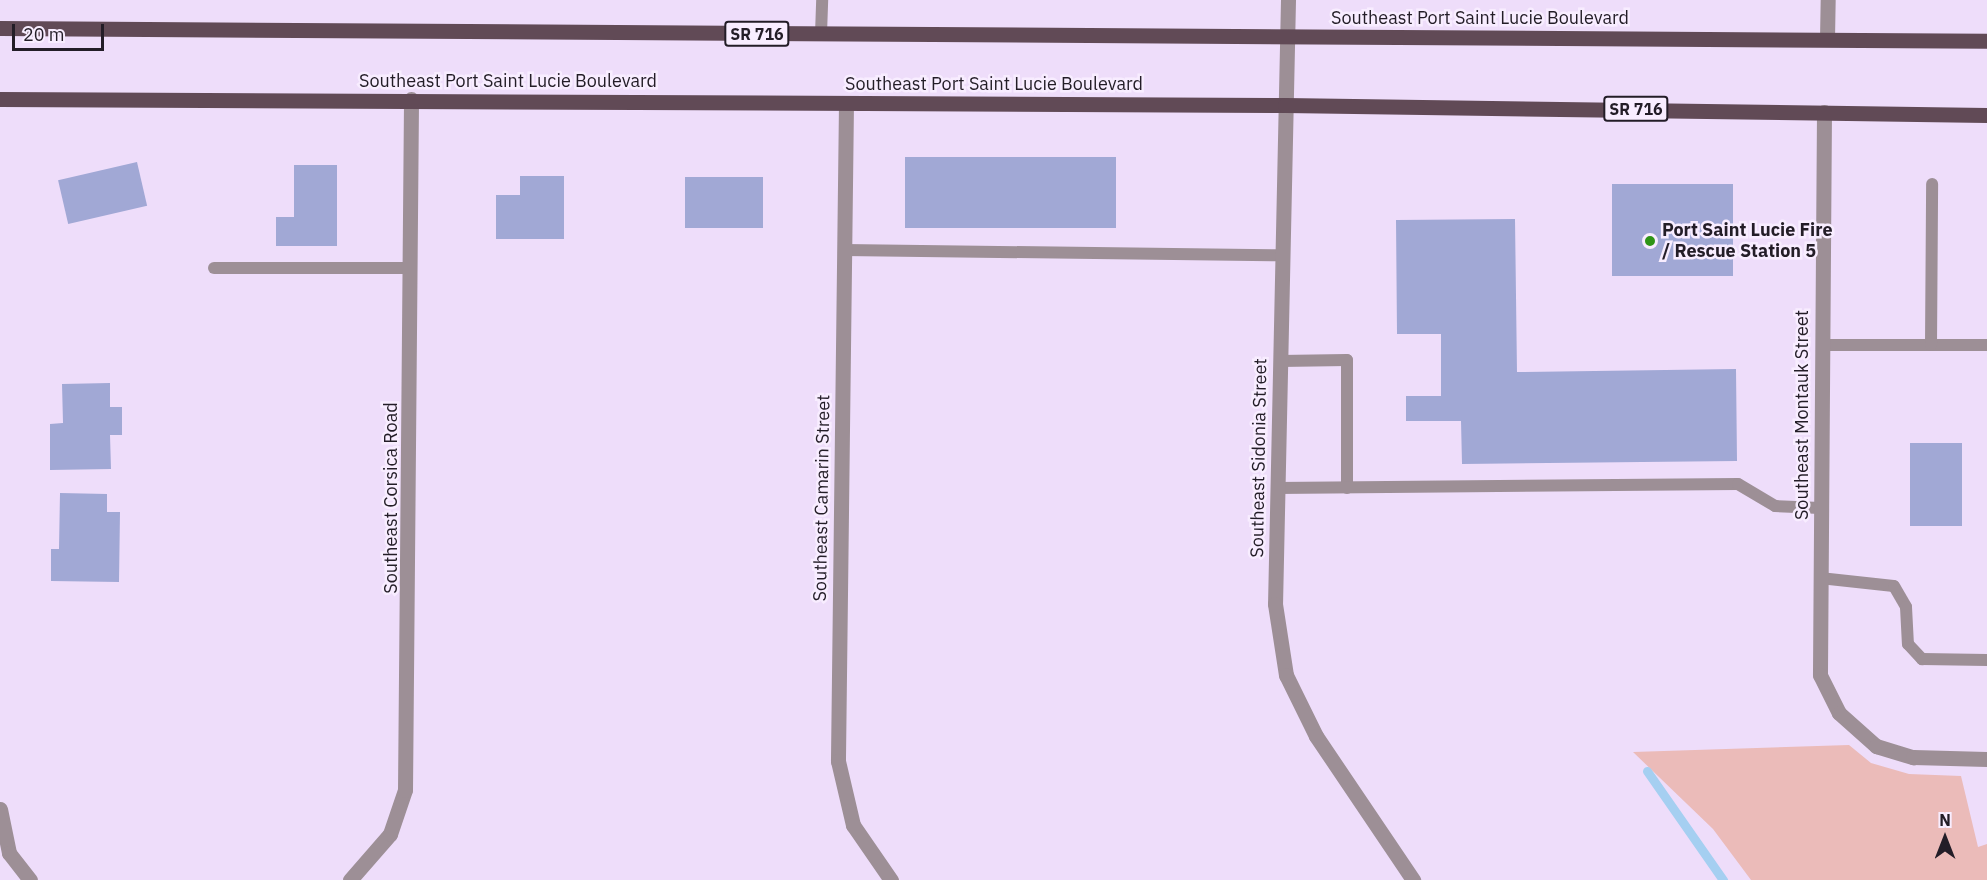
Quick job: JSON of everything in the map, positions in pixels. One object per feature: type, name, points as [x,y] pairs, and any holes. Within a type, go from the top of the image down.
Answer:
[{"type":"main road","name":"Southeast Port Saint Lucie Boulevard","points":[[0,28],[1987,41]]},
{"type":"main road","name":"Southeast Port Saint Lucie Boulevard","points":[[0,99],[411,99],[1285,105],[1987,115]]},
{"type":"street","name":"Southeast Sidonia Street","points":[[1288,0],[1275,604],[1286,675],[1316,736],[1413,880]]},
{"type":"street","points":[[1827,39],[1828,0]]},
{"type":"street","name":"Southeast Corsica Road","points":[[350,880],[390,834],[405,790],[411,99]]},
{"type":"street","name":"Southeast Camarin Street","points":[[846,103],[838,761],[854,825],[891,880]]},
{"type":"street","name":"Southeast Montauk Street","points":[[1824,112],[1820,675],[1839,713],[1876,746],[1913,757],[1987,759]]},
{"type":"street","points":[[0,809],[9,853],[30,880]]},
{"type":"lane","points":[[821,34],[822,0]]},
{"type":"lane","points":[[1932,184],[1932,345]]},
{"type":"lane","points":[[844,250],[1282,255]]},
{"type":"lane","points":[[214,268],[411,268]]},
{"type":"lane","points":[[1822,345],[1987,345]]},
{"type":"lane","points":[[1280,361],[1347,360],[1347,488]]},
{"type":"lane","points":[[1277,488],[1738,484],[1774,506],[1821,508]]},
{"type":"lane","points":[[1820,578],[1894,586],[1906,607],[1908,644],[1922,659],[1987,660]]},
{"type":"shaded area","points":[[1849,745],[1871,763],[1909,774],[1961,776],[1978,847],[1987,844],[1987,880],[1751,880],[1713,829],[1633,752]]},
{"type":"building","points":[[905,157],[1116,157],[1116,228],[905,228]]},
{"type":"building","points":[[137,162],[147,206],[68,224],[58,180]]},
{"type":"building","points":[[294,165],[337,165],[337,246],[276,246],[276,217],[294,217]]},
{"type":"building","points":[[520,176],[564,176],[564,239],[496,239],[496,195],[520,195]]},
{"type":"building","points":[[685,177],[763,177],[763,228],[685,228]]},
{"type":"building","points":[[1612,184],[1733,184],[1733,276],[1612,276]]},
{"type":"building","points":[[1515,219],[1517,372],[1736,369],[1737,461],[1462,464],[1461,421],[1406,421],[1406,396],[1441,396],[1441,334],[1397,334],[1396,220]]},
{"type":"building","points":[[110,383],[110,407],[122,407],[122,435],[110,435],[111,469],[50,470],[50,424],[63,423],[62,384]]},
{"type":"building","points":[[1910,443],[1962,443],[1962,526],[1910,526]]},
{"type":"building","points":[[60,493],[107,494],[107,512],[120,512],[119,582],[51,581],[51,549],[59,549]]},
{"type":"waterway","points":[[1647,771],[1723,880]]},
{"type":"place","name":"Port Saint Lucie Fire / Rescue Station 5","points":[[1650,241]]}]
